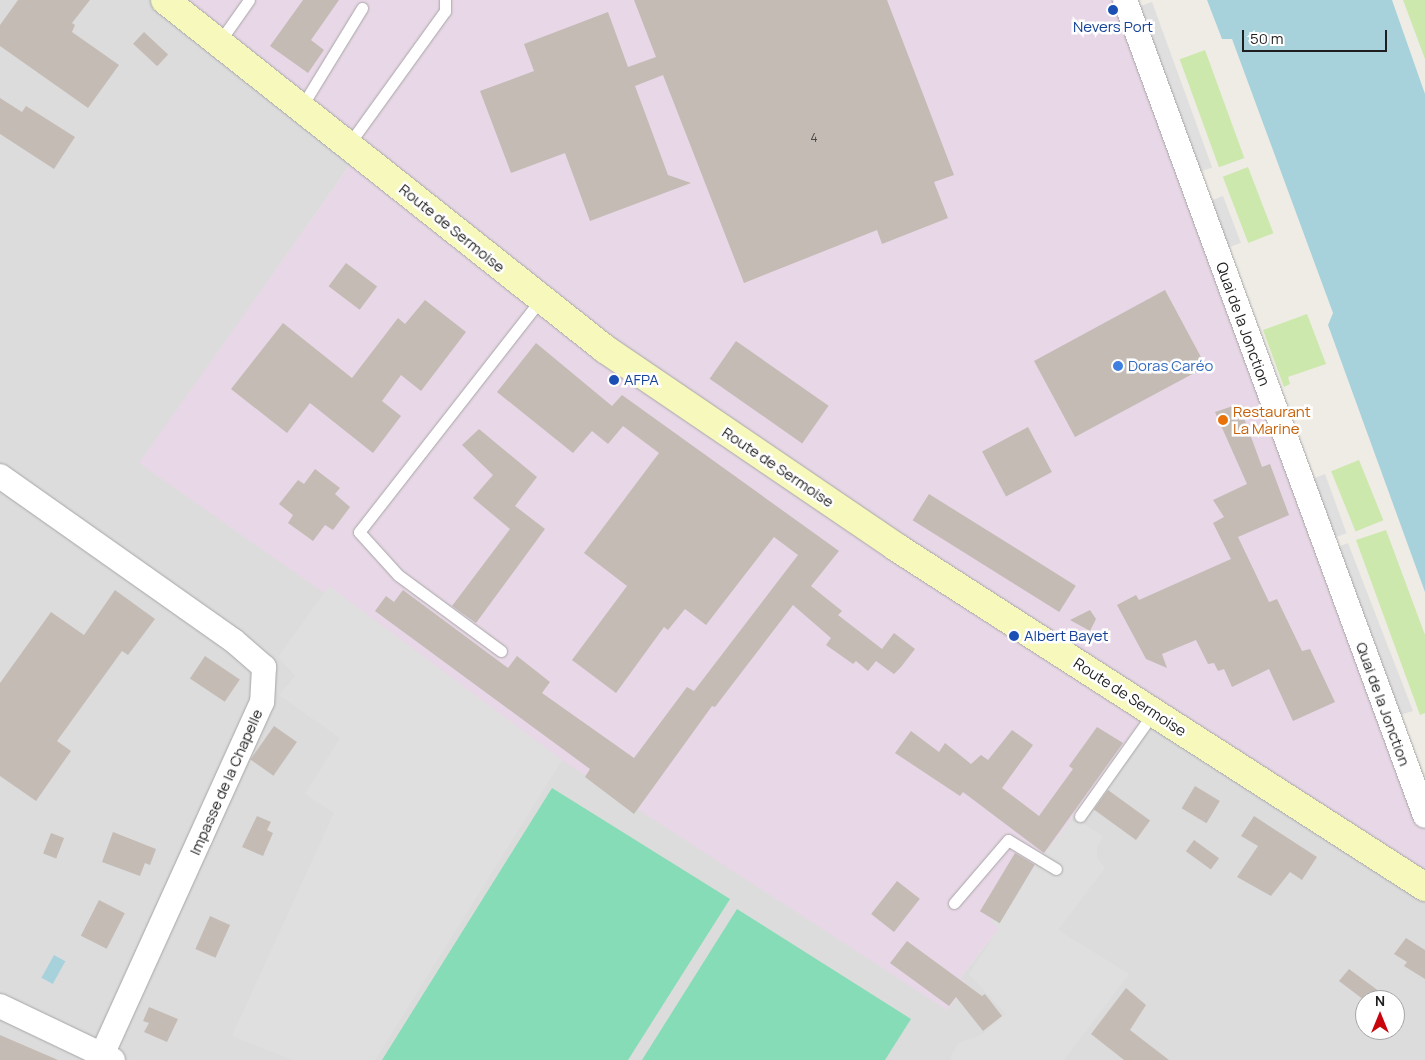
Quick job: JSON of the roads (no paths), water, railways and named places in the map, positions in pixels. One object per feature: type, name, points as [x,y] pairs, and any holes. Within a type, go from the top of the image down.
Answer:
[{"type":"main road","name":"Route de Sermoise","points":[[166,0],[302,106],[540,300],[605,349],[888,542],[1425,887]]},
{"type":"street","name":"Quai de la Jonction","points":[[1124,0],[1425,816]]},
{"type":"street","name":"Impasse de la Chapelle","points":[[0,476],[234,641],[264,667],[262,702],[105,1058]]},
{"type":"street","points":[[0,1006],[105,1058]]},
{"type":"lane","points":[[220,41],[249,0]]},
{"type":"lane","points":[[349,144],[445,11],[446,0]]},
{"type":"lane","points":[[302,106],[362,8]]},
{"type":"lane","points":[[501,651],[398,575],[359,532],[540,300]]},
{"type":"lane","points":[[1080,816],[1154,712]]},
{"type":"lane","points":[[954,903],[1008,840],[1056,869]]},
{"type":"water","points":[[1207,0],[1392,0],[1425,94],[1425,592],[1328,325],[1333,313],[1232,39],[1222,39]]},
{"type":"water","points":[[54,955],[65,961],[53,984],[41,978]]},
{"type":"place","name":"Nevers Port","points":[[1113,10]]},
{"type":"place","name":"Doras Caréo","points":[[1118,366]]},
{"type":"place","name":"AFPA","points":[[614,380]]},
{"type":"place","name":"Restaurant La Marine","points":[[1223,420]]},
{"type":"place","name":"Albert Bayet","points":[[1014,636]]}]
